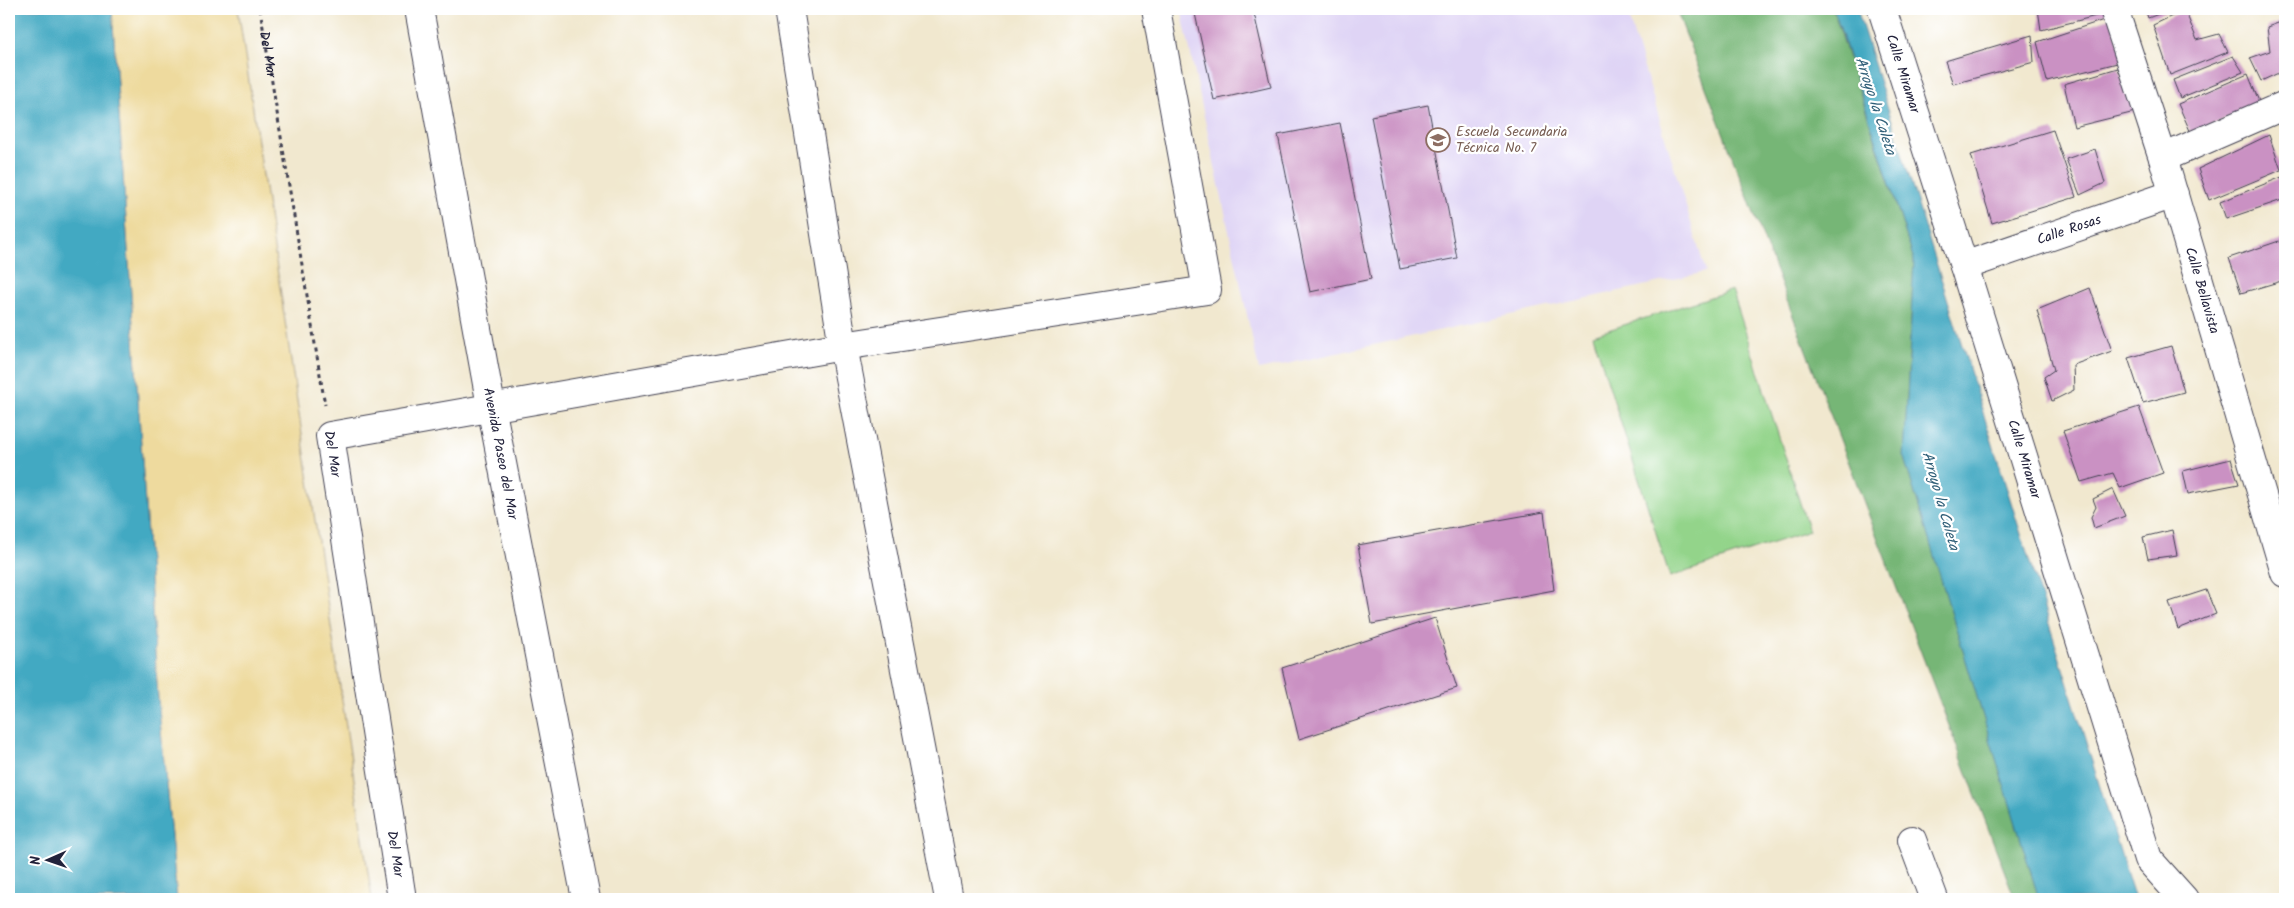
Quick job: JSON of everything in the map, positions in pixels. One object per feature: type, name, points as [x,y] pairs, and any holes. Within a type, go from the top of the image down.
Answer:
[{"type":"street","name":"Avenida Paseo del Mar","points":[[419,9],[491,406],[586,899]]},
{"type":"street","points":[[789,9],[843,346],[948,899]]},
{"type":"street","points":[[330,436],[491,406],[843,346],[1207,290],[1156,9]]},
{"type":"street","name":"Calle Miramar","points":[[1882,9],[1964,266],[2148,859],[2184,899]]},
{"type":"street","name":"Calle Bellavista","points":[[2114,9],[2174,194],[2285,573]]},
{"type":"street","points":[[2163,158],[2285,105]]},
{"type":"street","name":"Calle Rosas","points":[[1964,266],[2174,194]]},
{"type":"street","name":"Del Mar","points":[[330,436],[402,899]]},
{"type":"street","points":[[1912,840],[1934,899]]},
{"type":"path","name":"Del Mar","points":[[260,9],[330,436]]},
{"type":"shaded area","name":"Escuela Secundaria Técnica No. 7","points":[[1181,9],[1626,9],[1706,272],[1259,370]]},
{"type":"green space","points":[[1676,9],[1833,9],[1914,260],[1904,458],[2039,899],[2015,899]]},
{"type":"green space","points":[[1732,290],[1809,531],[1670,577],[1593,335]]},
{"type":"sand","points":[[112,9],[238,9],[372,899],[177,899],[158,699]]},
{"type":"water","points":[[9,9],[112,9],[158,699],[177,899],[9,899]]},
{"type":"water","name":"Arroyo la Caleta","points":[[1834,9],[1857,9],[2135,899],[2039,899],[1904,458],[1914,260]]},
{"type":"building","points":[[1194,9],[1253,9],[1271,87],[1214,100]]},
{"type":"building","points":[[2038,9],[2106,9],[2108,13],[2041,30]]},
{"type":"building","points":[[2145,9],[2172,9],[2148,18]]},
{"type":"building","points":[[2185,10],[2197,40],[2219,34],[2228,52],[2170,75],[2153,25]]},
{"type":"building","points":[[2110,18],[2125,61],[2047,81],[2037,42]]},
{"type":"building","points":[[2281,22],[2285,34],[2285,70],[2261,81],[2250,58],[2270,51],[2267,27]]},
{"type":"building","points":[[2032,35],[2034,62],[1953,84],[1945,61]]},
{"type":"building","points":[[2233,56],[2243,72],[2180,98],[2173,80]]},
{"type":"building","points":[[2118,68],[2135,112],[2074,127],[2064,84]]},
{"type":"building","points":[[2248,74],[2260,104],[2191,133],[2178,104]]},
{"type":"building","points":[[1428,105],[1457,258],[1400,269],[1371,116]]},
{"type":"building","points":[[1340,123],[1371,279],[1310,292],[1278,135]]},
{"type":"building","points":[[2053,130],[2076,197],[1992,223],[1971,155]]},
{"type":"building","points":[[2269,135],[2281,170],[2209,200],[2198,169]]},
{"type":"building","points":[[2095,149],[2105,183],[2080,195],[2066,159]]},
{"type":"building","points":[[2282,177],[2285,199],[2226,219],[2220,202]]},
{"type":"building","points":[[2285,239],[2285,280],[2241,293],[2229,258]]},
{"type":"building","points":[[2090,288],[2112,351],[2073,365],[2074,390],[2052,401],[2044,377],[2054,370],[2037,310]]},
{"type":"building","points":[[2171,346],[2184,392],[2143,403],[2128,358]]},
{"type":"building","points":[[2139,407],[2163,473],[2120,488],[2113,473],[2081,482],[2063,431]]},
{"type":"building","points":[[2231,459],[2239,484],[2188,494],[2183,471]]},
{"type":"building","points":[[2113,489],[2125,516],[2094,528],[2091,517],[2096,507],[2093,499]]},
{"type":"building","points":[[1544,512],[1554,590],[1372,624],[1358,545]]},
{"type":"building","points":[[2172,530],[2177,555],[2148,559],[2143,537]]},
{"type":"building","points":[[2206,590],[2216,614],[2178,629],[2169,602]]},
{"type":"building","points":[[1435,618],[1457,688],[1299,739],[1282,668]]},
{"type":"place","name":"Escuela Secundaria Técnica No. 7","points":[[1438,140]]}]
